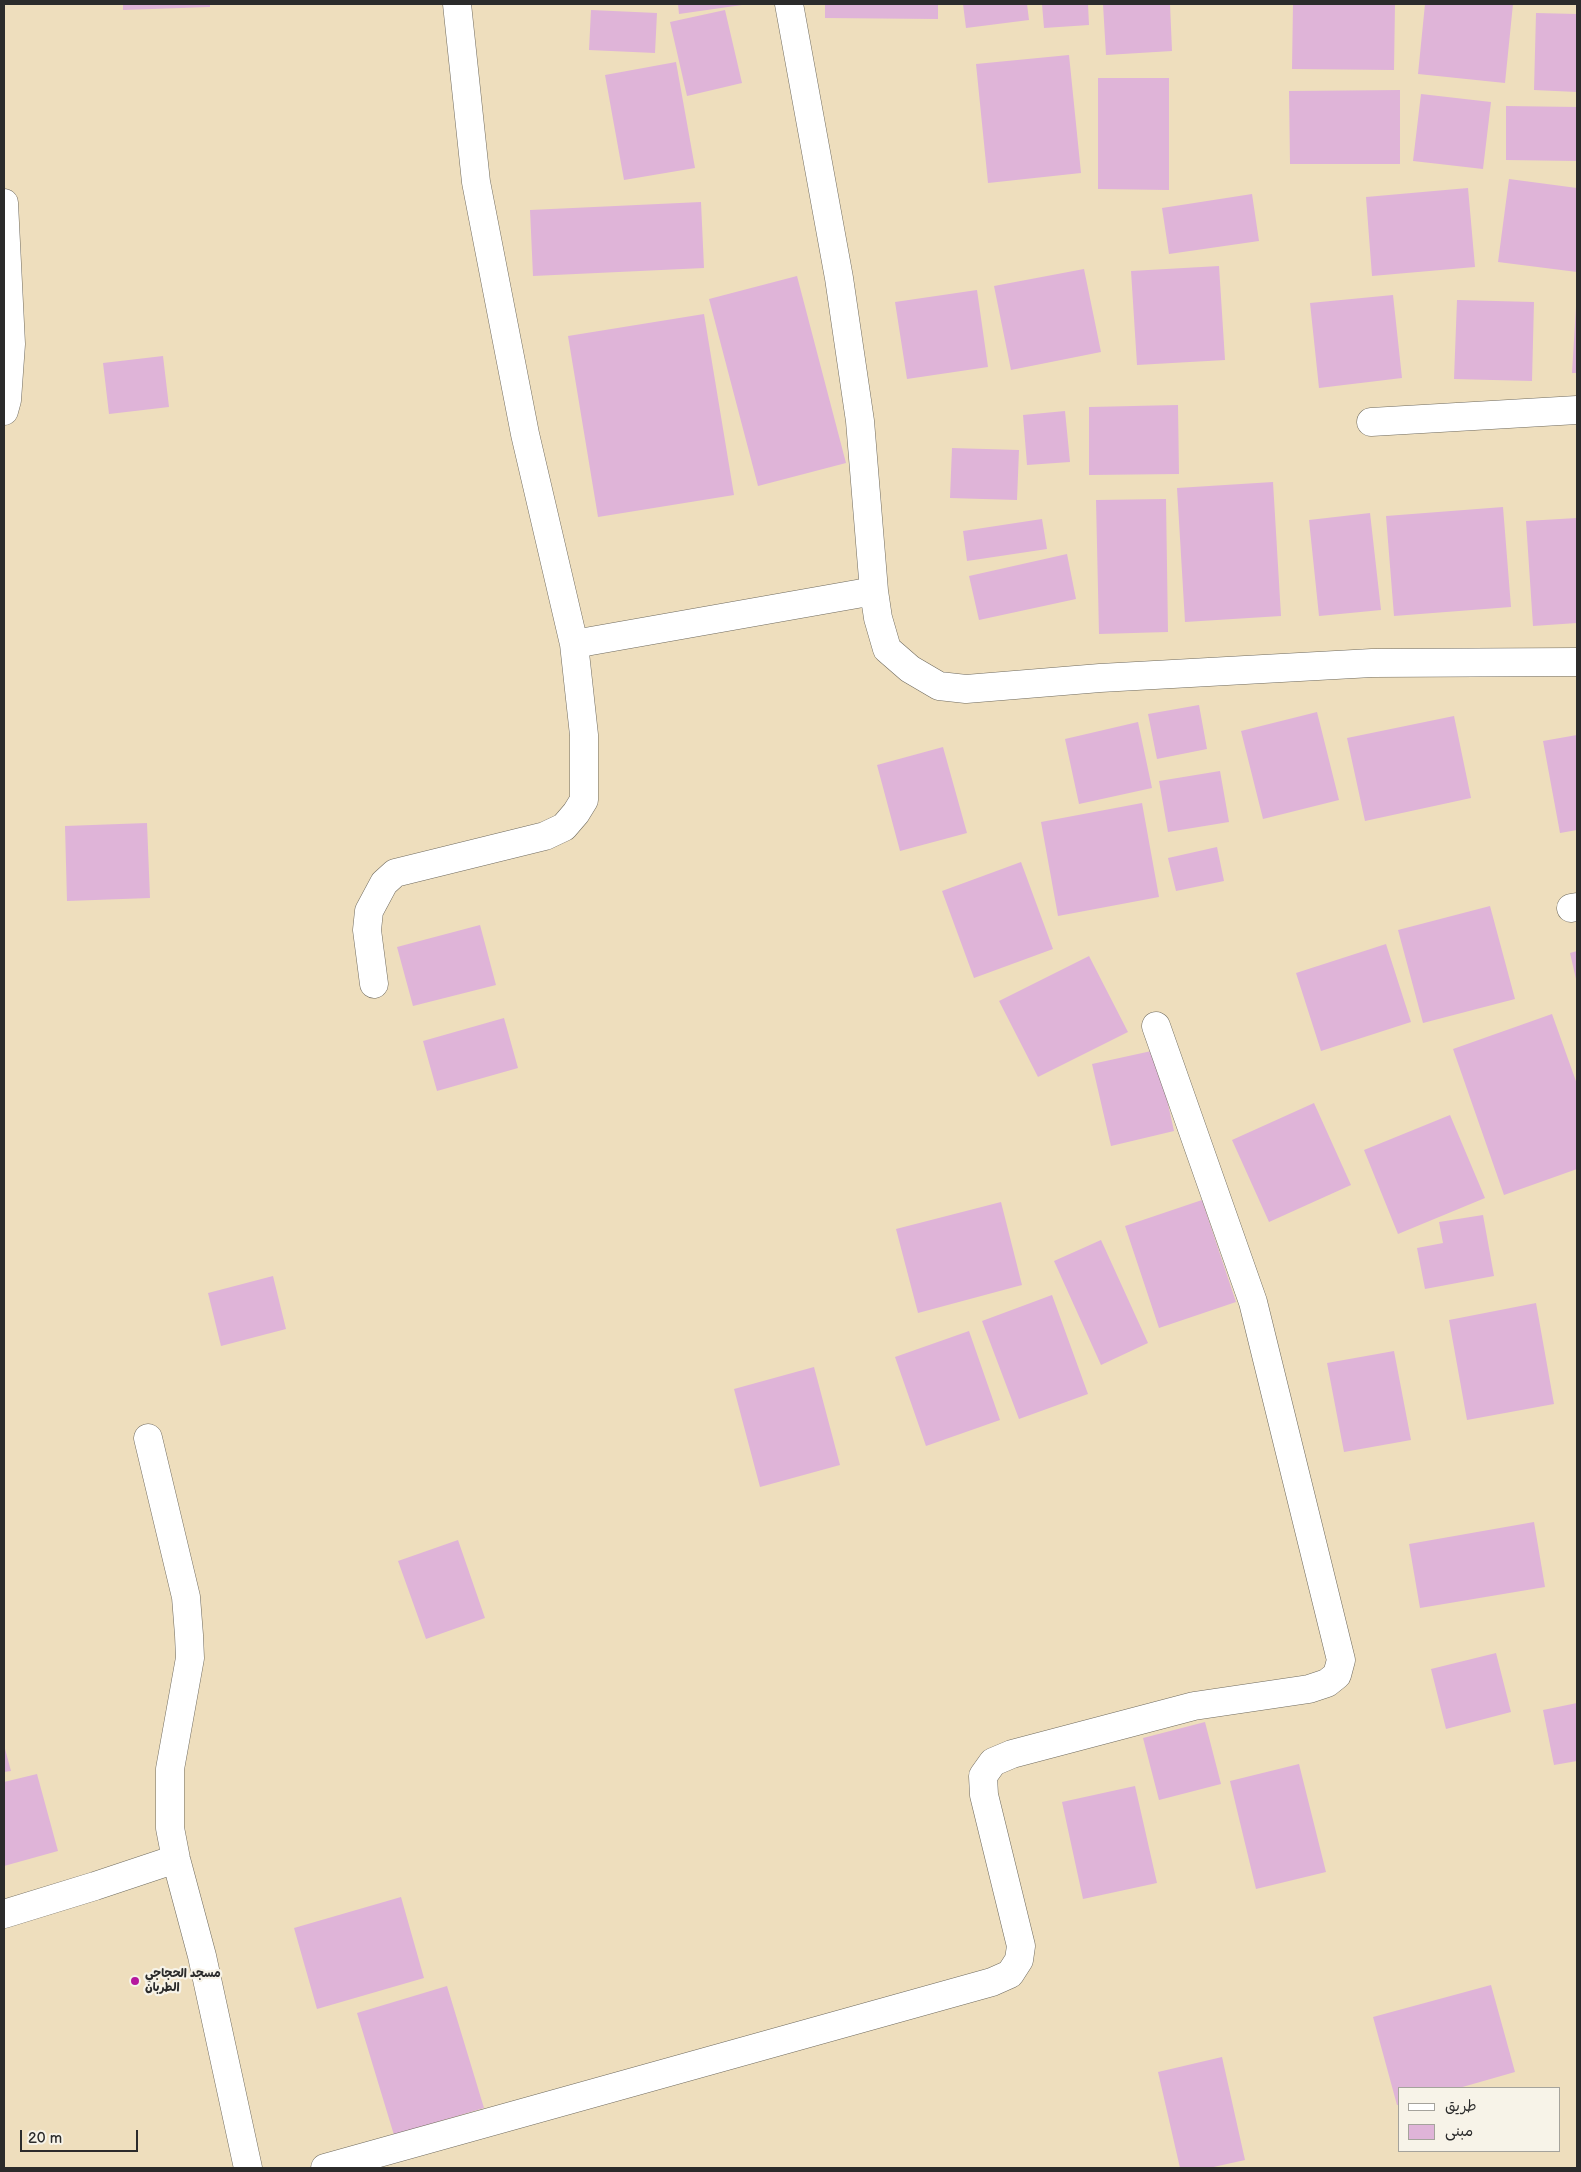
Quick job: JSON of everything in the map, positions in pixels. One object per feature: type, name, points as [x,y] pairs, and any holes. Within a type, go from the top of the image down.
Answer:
[{"type":"street","points":[[374,984],[366,930],[369,911],[384,883],[395,873],[545,836],[564,827],[584,800],[584,735],[574,644],[524,434],[476,182],[457,4]]},
{"type":"street","points":[[789,4],[839,278],[860,421],[874,591],[878,618],[887,649],[910,668],[938,686],[966,689],[1100,678],[1372,663],[1577,662]]},
{"type":"street","points":[[4,203],[11,344],[7,400],[4,411]]},
{"type":"street","points":[[1371,422],[1577,410]]},
{"type":"street","points":[[574,644],[874,591]]},
{"type":"street","points":[[325,2168],[973,1987],[1010,1974],[1019,1960],[1021,1946],[984,1795],[983,1776],[993,1762],[1021,1751],[1194,1706],[1309,1689],[1327,1683],[1337,1675],[1341,1660],[1252,1302],[1156,1026]]},
{"type":"street","points":[[148,1438],[186,1597],[189,1635],[190,1658],[170,1769],[170,1828],[176,1859],[202,1956],[248,2168]]},
{"type":"street","points":[[4,1914],[176,1859]]},
{"type":"building","points":[[123,4],[210,4],[210,7],[123,10]]},
{"type":"building","points":[[678,4],[742,4],[742,5],[679,14]]},
{"type":"building","points":[[825,4],[938,4],[938,19],[825,18]]},
{"type":"building","points":[[963,4],[1027,4],[1029,20],[966,28]]},
{"type":"building","points":[[1042,4],[1088,4],[1089,25],[1044,28]]},
{"type":"building","points":[[1103,4],[1170,4],[1172,51],[1106,55]]},
{"type":"building","points":[[1293,4],[1395,4],[1394,70],[1292,69]]},
{"type":"building","points":[[1425,4],[1513,4],[1505,83],[1418,74]]},
{"type":"building","points":[[591,10],[657,13],[655,53],[589,50]]},
{"type":"building","points":[[725,10],[742,83],[687,96],[670,22]]},
{"type":"building","points":[[1536,13],[1577,14],[1577,92],[1534,90]]},
{"type":"building","points":[[1069,55],[1081,173],[988,183],[976,64]]},
{"type":"building","points":[[676,62],[695,168],[624,180],[605,75]]},
{"type":"building","points":[[1098,78],[1169,78],[1169,190],[1098,189]]},
{"type":"building","points":[[1400,90],[1400,164],[1290,164],[1289,91]]},
{"type":"building","points":[[1421,94],[1491,102],[1483,169],[1413,161]]},
{"type":"building","points":[[1506,106],[1577,107],[1577,161],[1506,160]]},
{"type":"building","points":[[1509,179],[1577,188],[1577,272],[1498,262]]},
{"type":"building","points":[[1468,188],[1475,267],[1372,276],[1366,197]]},
{"type":"building","points":[[1252,194],[1259,241],[1169,254],[1162,208]]},
{"type":"building","points":[[701,202],[704,268],[533,276],[530,210]]},
{"type":"building","points":[[1219,266],[1225,360],[1137,365],[1131,271]]},
{"type":"building","points":[[1084,269],[1101,352],[1011,370],[994,286]]},
{"type":"building","points":[[797,276],[846,463],[758,486],[709,299]]},
{"type":"building","points":[[977,290],[988,367],[907,379],[895,302]]},
{"type":"building","points":[[1393,295],[1402,378],[1319,388],[1310,303]]},
{"type":"building","points":[[1457,300],[1534,302],[1532,381],[1454,379]]},
{"type":"building","points":[[1576,307],[1577,373],[1572,373]]},
{"type":"building","points":[[704,314],[734,495],[598,517],[568,336]]},
{"type":"building","points":[[163,356],[169,407],[109,414],[103,363]]},
{"type":"building","points":[[1178,405],[1179,474],[1089,475],[1089,407]]},
{"type":"building","points":[[1065,411],[1070,462],[1027,465],[1023,415]]},
{"type":"building","points":[[952,448],[1019,450],[1017,500],[950,498]]},
{"type":"building","points":[[1273,482],[1281,616],[1185,622],[1177,488]]},
{"type":"building","points":[[1166,499],[1168,632],[1099,634],[1096,500]]},
{"type":"building","points":[[1503,507],[1511,607],[1394,616],[1386,516]]},
{"type":"building","points":[[1370,513],[1381,610],[1319,616],[1309,520]]},
{"type":"building","points":[[1577,518],[1577,623],[1533,626],[1526,521]]},
{"type":"building","points":[[1042,519],[1047,549],[967,561],[963,531]]},
{"type":"building","points":[[1067,554],[1076,599],[979,620],[969,576]]},
{"type":"building","points":[[1199,705],[1207,749],[1157,759],[1148,714]]},
{"type":"building","points":[[1317,712],[1339,800],[1263,819],[1241,731]]},
{"type":"building","points":[[1454,716],[1471,798],[1365,821],[1347,738]]},
{"type":"building","points":[[1138,722],[1152,788],[1079,804],[1065,739]]},
{"type":"building","points":[[1577,735],[1577,830],[1560,833],[1543,741]]},
{"type":"building","points":[[943,747],[967,833],[900,851],[877,765]]},
{"type":"building","points":[[1220,771],[1229,822],[1168,832],[1159,781]]},
{"type":"building","points":[[1142,803],[1159,897],[1058,916],[1041,822]]},
{"type":"building","points":[[147,823],[150,898],[67,901],[65,826]]},
{"type":"building","points":[[1217,847],[1224,881],[1176,891],[1168,858]]},
{"type":"building","points":[[1021,862],[1053,949],[974,978],[942,891]]},
{"type":"building","points":[[1490,906],[1515,999],[1423,1023],[1398,930]]},
{"type":"building","points":[[480,925],[496,985],[413,1006],[397,947]]},
{"type":"building","points":[[1386,944],[1411,1022],[1321,1051],[1296,973]]},
{"type":"building","points":[[1577,951],[1577,979],[1576,979],[1570,953]]},
{"type":"building","points":[[1089,956],[1128,1032],[1038,1077],[999,1001]]},
{"type":"building","points":[[1552,1014],[1577,1084],[1577,1169],[1504,1195],[1453,1049]]},
{"type":"building","points":[[504,1018],[518,1068],[437,1091],[423,1041]]},
{"type":"building","points":[[1156,1050],[1174,1131],[1111,1146],[1092,1064]]},
{"type":"building","points":[[1314,1103],[1351,1185],[1269,1222],[1232,1140]]},
{"type":"building","points":[[1450,1115],[1485,1198],[1398,1234],[1364,1150]]},
{"type":"building","points":[[1202,1200],[1236,1302],[1159,1328],[1125,1226]]},
{"type":"building","points":[[1001,1202],[1022,1285],[918,1313],[896,1229]]},
{"type":"building","points":[[1483,1215],[1494,1276],[1425,1289],[1417,1248],[1443,1243],[1439,1222]]},
{"type":"building","points":[[1101,1240],[1148,1343],[1101,1365],[1054,1261]]},
{"type":"building","points":[[273,1276],[286,1329],[221,1346],[208,1293]]},
{"type":"building","points":[[1052,1295],[1088,1394],[1019,1419],[982,1321]]},
{"type":"building","points":[[1536,1303],[1554,1404],[1467,1420],[1449,1320]]},
{"type":"building","points":[[969,1331],[1000,1420],[926,1446],[895,1357]]},
{"type":"building","points":[[1394,1351],[1411,1440],[1344,1452],[1327,1363]]},
{"type":"building","points":[[814,1367],[840,1465],[760,1487],[734,1389]]},
{"type":"building","points":[[1534,1522],[1545,1587],[1420,1608],[1409,1544]]},
{"type":"building","points":[[458,1540],[485,1618],[426,1639],[398,1561]]},
{"type":"building","points":[[1496,1653],[1511,1712],[1446,1729],[1431,1669]]},
{"type":"building","points":[[1577,1703],[1577,1761],[1554,1765],[1543,1710]]},
{"type":"building","points":[[1205,1722],[1221,1784],[1159,1800],[1143,1738]]},
{"type":"building","points":[[4,1745],[11,1771],[4,1772]]},
{"type":"building","points":[[1299,1764],[1326,1872],[1256,1889],[1230,1781]]},
{"type":"building","points":[[37,1774],[58,1851],[4,1866],[4,1782]]},
{"type":"building","points":[[1135,1786],[1157,1883],[1083,1899],[1062,1802]]},
{"type":"building","points":[[401,1897],[424,1978],[317,2009],[294,1928]]},
{"type":"building","points":[[1491,1985],[1515,2072],[1462,2087],[1398,2087],[1397,2105],[1373,2017]]},
{"type":"building","points":[[447,1986],[484,2108],[394,2135],[357,2013]]},
{"type":"building","points":[[1222,2057],[1245,2160],[1209,2168],[1180,2168],[1158,2072]]},
{"type":"place","name":"مسجد الحجاجي الطربان","points":[[135,1981]]}]
